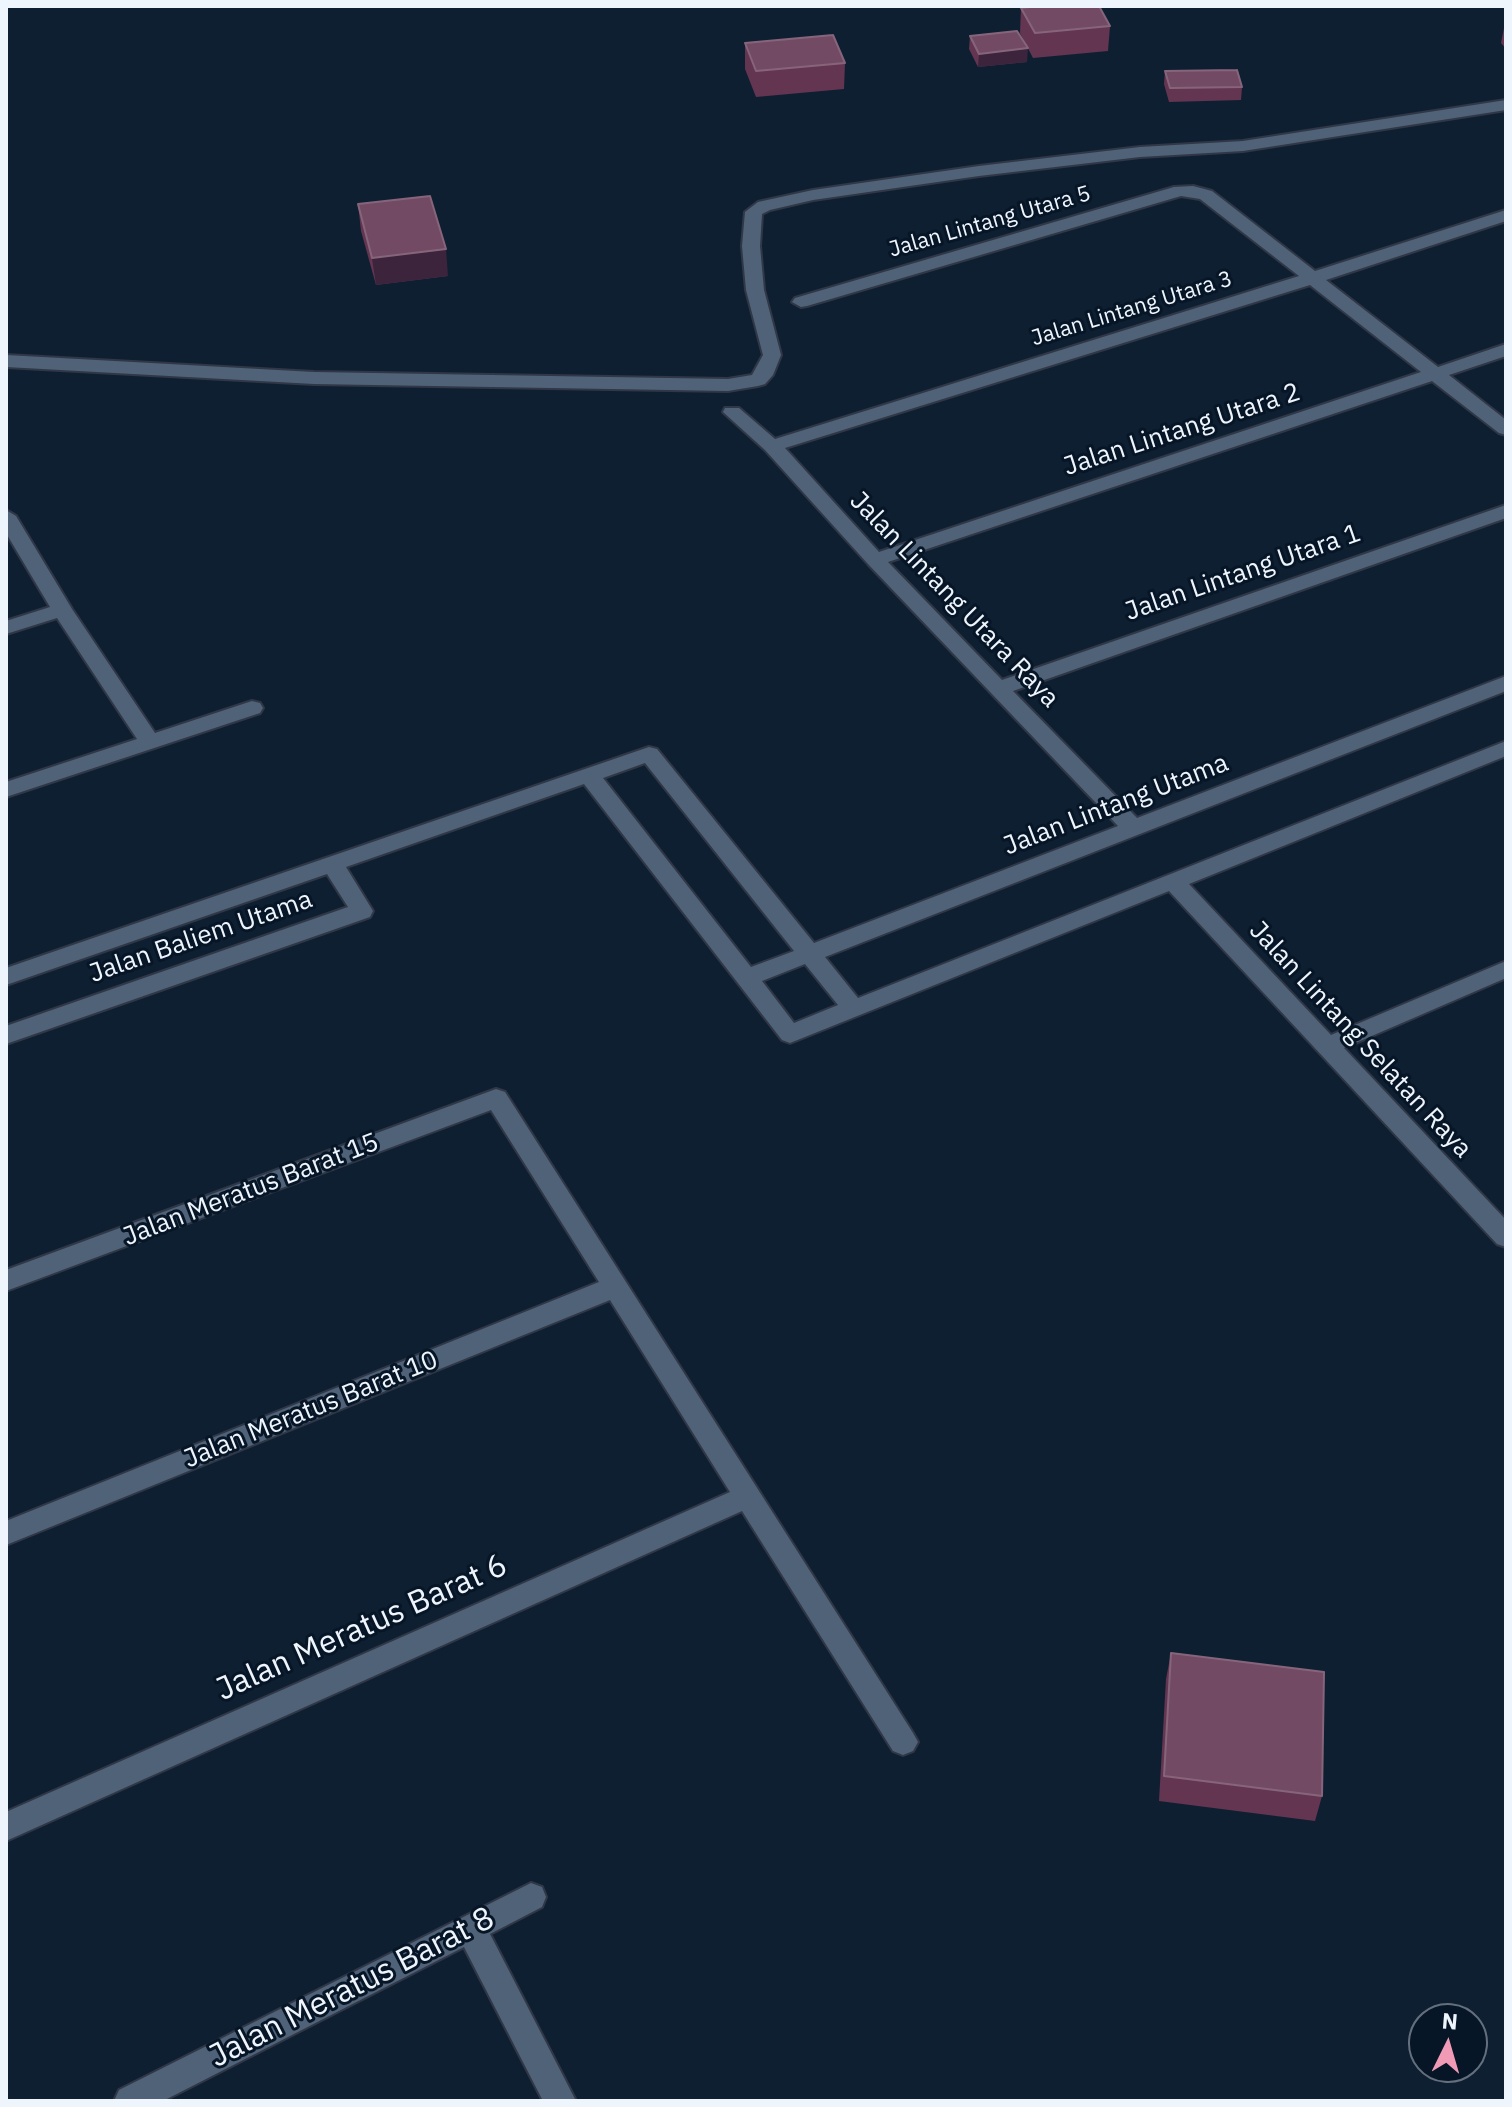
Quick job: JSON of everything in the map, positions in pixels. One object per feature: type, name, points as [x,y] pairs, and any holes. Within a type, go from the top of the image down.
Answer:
[{"type":"street","points":[[6,361],[314,378],[728,385],[758,380],[766,371],[772,355],[755,290],[751,246],[754,212],[764,206],[813,195],[979,171],[1140,152],[1243,146],[1506,105]]},
{"type":"street","name":"Jalan Lintang Utara 5","points":[[801,302],[1180,191],[1206,195],[1313,278]]},
{"type":"street","name":"Jalan Lintang Utara 3","points":[[772,446],[1506,215]]},
{"type":"street","points":[[1313,278],[1506,429]]},
{"type":"street","name":"Jalan Lintang Utara 2","points":[[875,560],[1506,350]]},
{"type":"street","name":"Jalan Lintang Utara Raya","points":[[732,412],[772,446],[875,560],[1133,828]]},
{"type":"street","name":"Jalan Lintang Utara 1","points":[[999,688],[1506,511]]},
{"type":"street","points":[[6,516],[62,610],[151,743]]},
{"type":"street","points":[[6,628],[62,610]]},
{"type":"street","name":"Jalan Lintang Utama","points":[[747,978],[1506,683]]},
{"type":"street","points":[[6,790],[252,708]]},
{"type":"street","points":[[589,775],[790,1034],[1506,748]]},
{"type":"street","name":"Jalan Baliem Utama","points":[[6,977],[649,754],[809,954]]},
{"type":"street","name":"Jalan Baliem Utama","points":[[6,1035],[362,911],[332,863]]},
{"type":"street","name":"Jalan Lintang Selatan Raya","points":[[1173,881],[1504,1233]]},
{"type":"street","points":[[809,954],[854,1009]]},
{"type":"street","points":[[1327,1046],[1506,969]]},
{"type":"street","name":"Jalan Meratus Barat 15","points":[[6,1281],[496,1098],[616,1286]]},
{"type":"street","points":[[616,1286],[903,1742]]},
{"type":"street","name":"Jalan Meratus Barat 10","points":[[6,1533],[616,1286]]},
{"type":"street","name":"Jalan Meratus Barat 6","points":[[6,1827],[748,1496]]},
{"type":"street","name":"Jalan Meratus Barat 8","points":[[130,2101],[531,1897]]},
{"type":"street","points":[[471,1928],[560,2101]]},
{"type":"building","points":[[1099,6],[1110,26],[1035,33],[1021,8]]},
{"type":"building","points":[[1017,31],[1028,48],[979,54],[970,36]]},
{"type":"building","points":[[833,35],[845,63],[756,71],[745,43]]},
{"type":"building","points":[[1237,70],[1242,87],[1170,88],[1165,71]]},
{"type":"building","points":[[430,196],[446,249],[372,258],[358,204]]},
{"type":"building","points":[[1171,1653],[1324,1672],[1322,1796],[1164,1776]]}]
